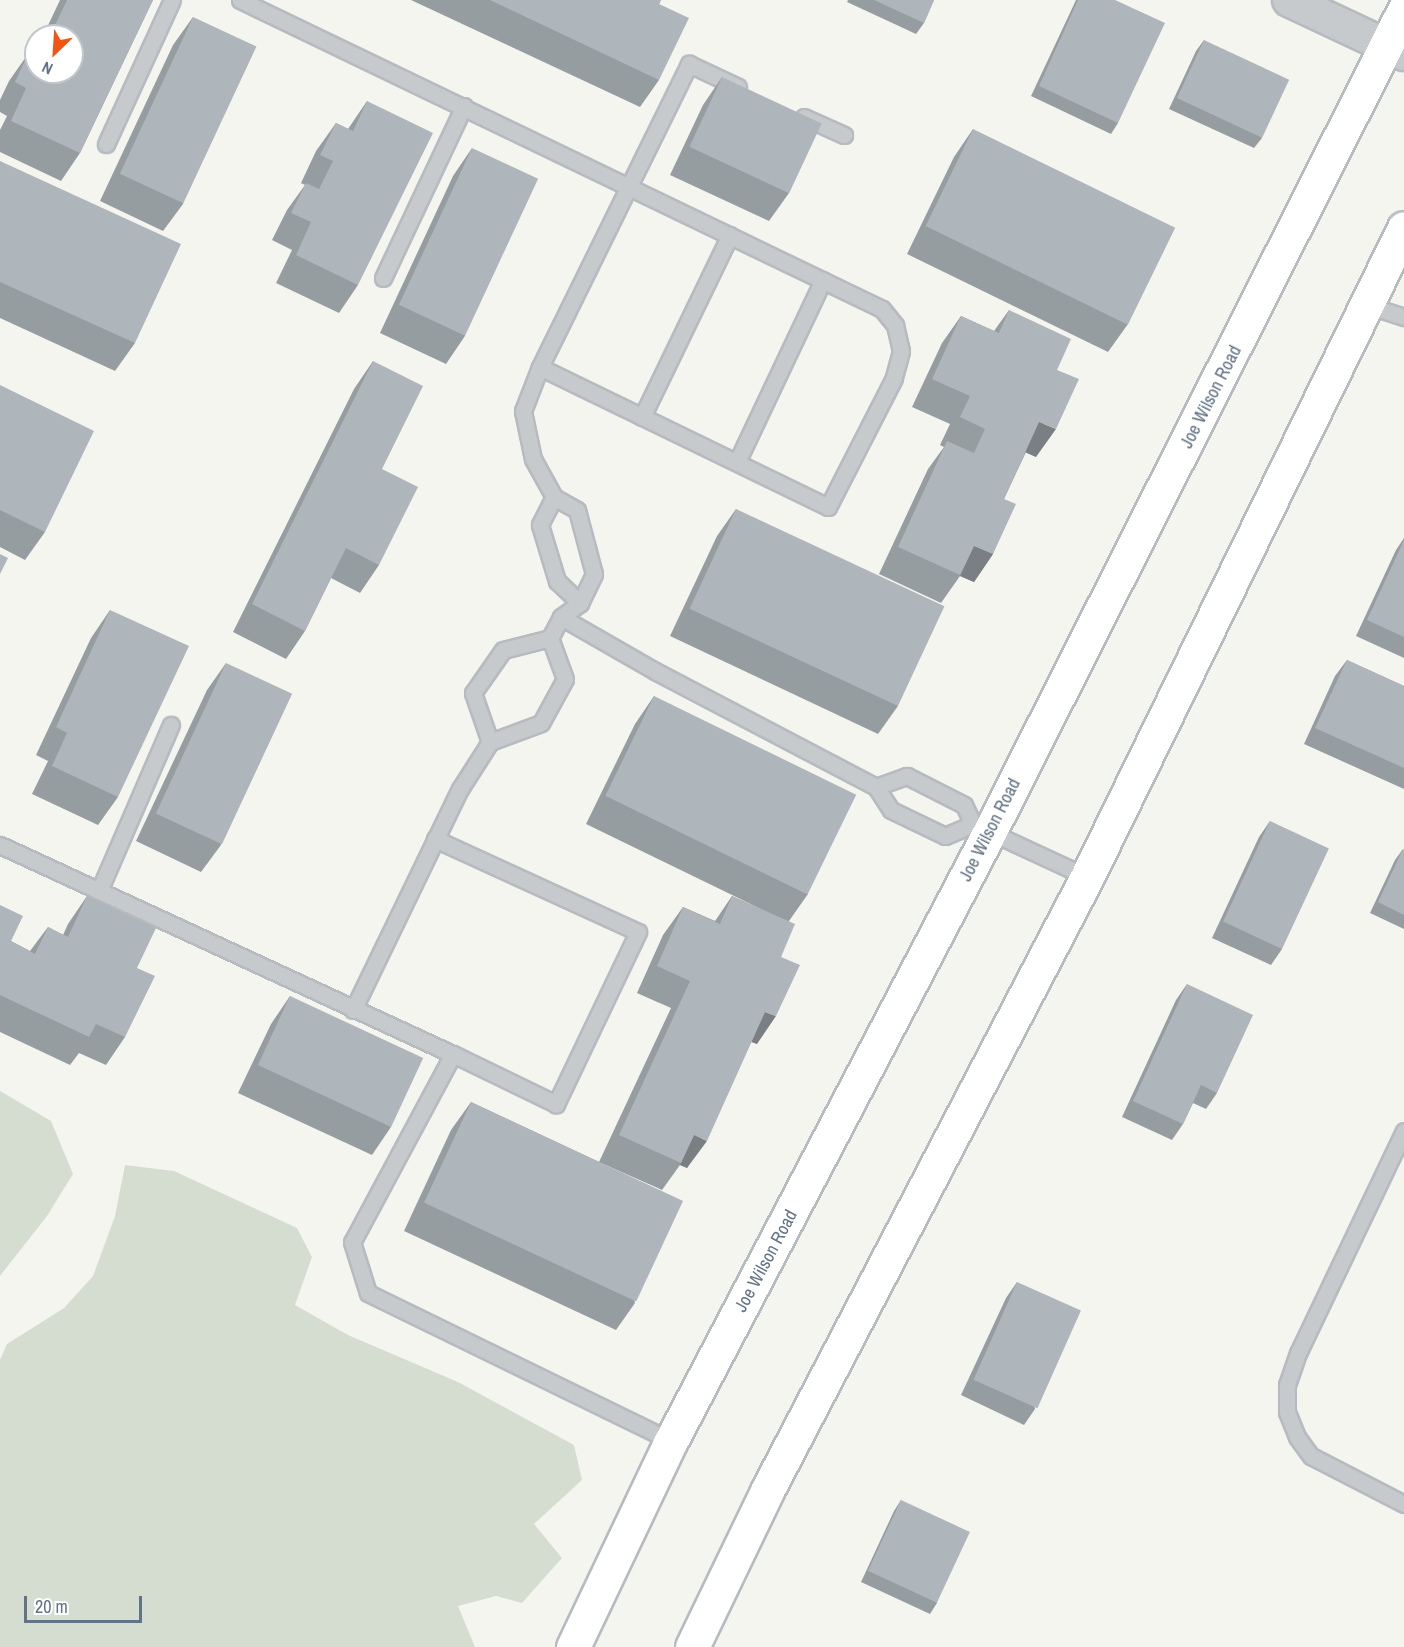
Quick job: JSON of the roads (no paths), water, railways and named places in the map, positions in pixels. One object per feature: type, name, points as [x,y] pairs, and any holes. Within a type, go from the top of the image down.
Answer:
[{"type":"main road","name":"Joe Wilson Road","points":[[573,1647],[672,1441],[981,828],[1396,51],[1404,10]]},
{"type":"main road","points":[[692,1647],[768,1489],[1088,877],[1404,228]]},
{"type":"street","points":[[1289,0],[1396,51]]},
{"type":"lane","points":[[106,144],[172,0]]},
{"type":"lane","points":[[240,0],[628,184],[882,309],[896,325],[902,351],[894,378],[828,507],[540,367]]},
{"type":"lane","points":[[354,1010],[435,838],[490,742],[541,723],[565,679],[550,638],[561,617],[580,603],[594,574],[577,510],[554,497],[533,459],[523,411],[540,367],[689,64],[751,93]]},
{"type":"lane","points":[[383,278],[464,106]]},
{"type":"lane","points":[[792,112],[844,135]]},
{"type":"lane","points":[[642,417],[730,235]]},
{"type":"lane","points":[[737,462],[823,280]]},
{"type":"lane","points":[[1367,304],[1404,317]]},
{"type":"lane","points":[[554,497],[540,525],[557,581],[580,603]]},
{"type":"lane","points":[[561,617],[655,671],[876,787],[891,810],[945,836],[981,828]]},
{"type":"lane","points":[[490,742],[474,693],[503,650],[550,638]]},
{"type":"lane","points":[[99,891],[171,725]]},
{"type":"lane","points":[[876,787],[907,776],[964,805],[981,828],[1088,877]]},
{"type":"lane","points":[[0,845],[453,1054],[556,1104],[638,932],[435,838]]},
{"type":"lane","points":[[453,1054],[352,1242],[368,1293],[672,1441]]},
{"type":"lane","points":[[1404,1131],[1298,1353],[1287,1385],[1287,1412],[1297,1437],[1311,1456],[1404,1504]]}]
